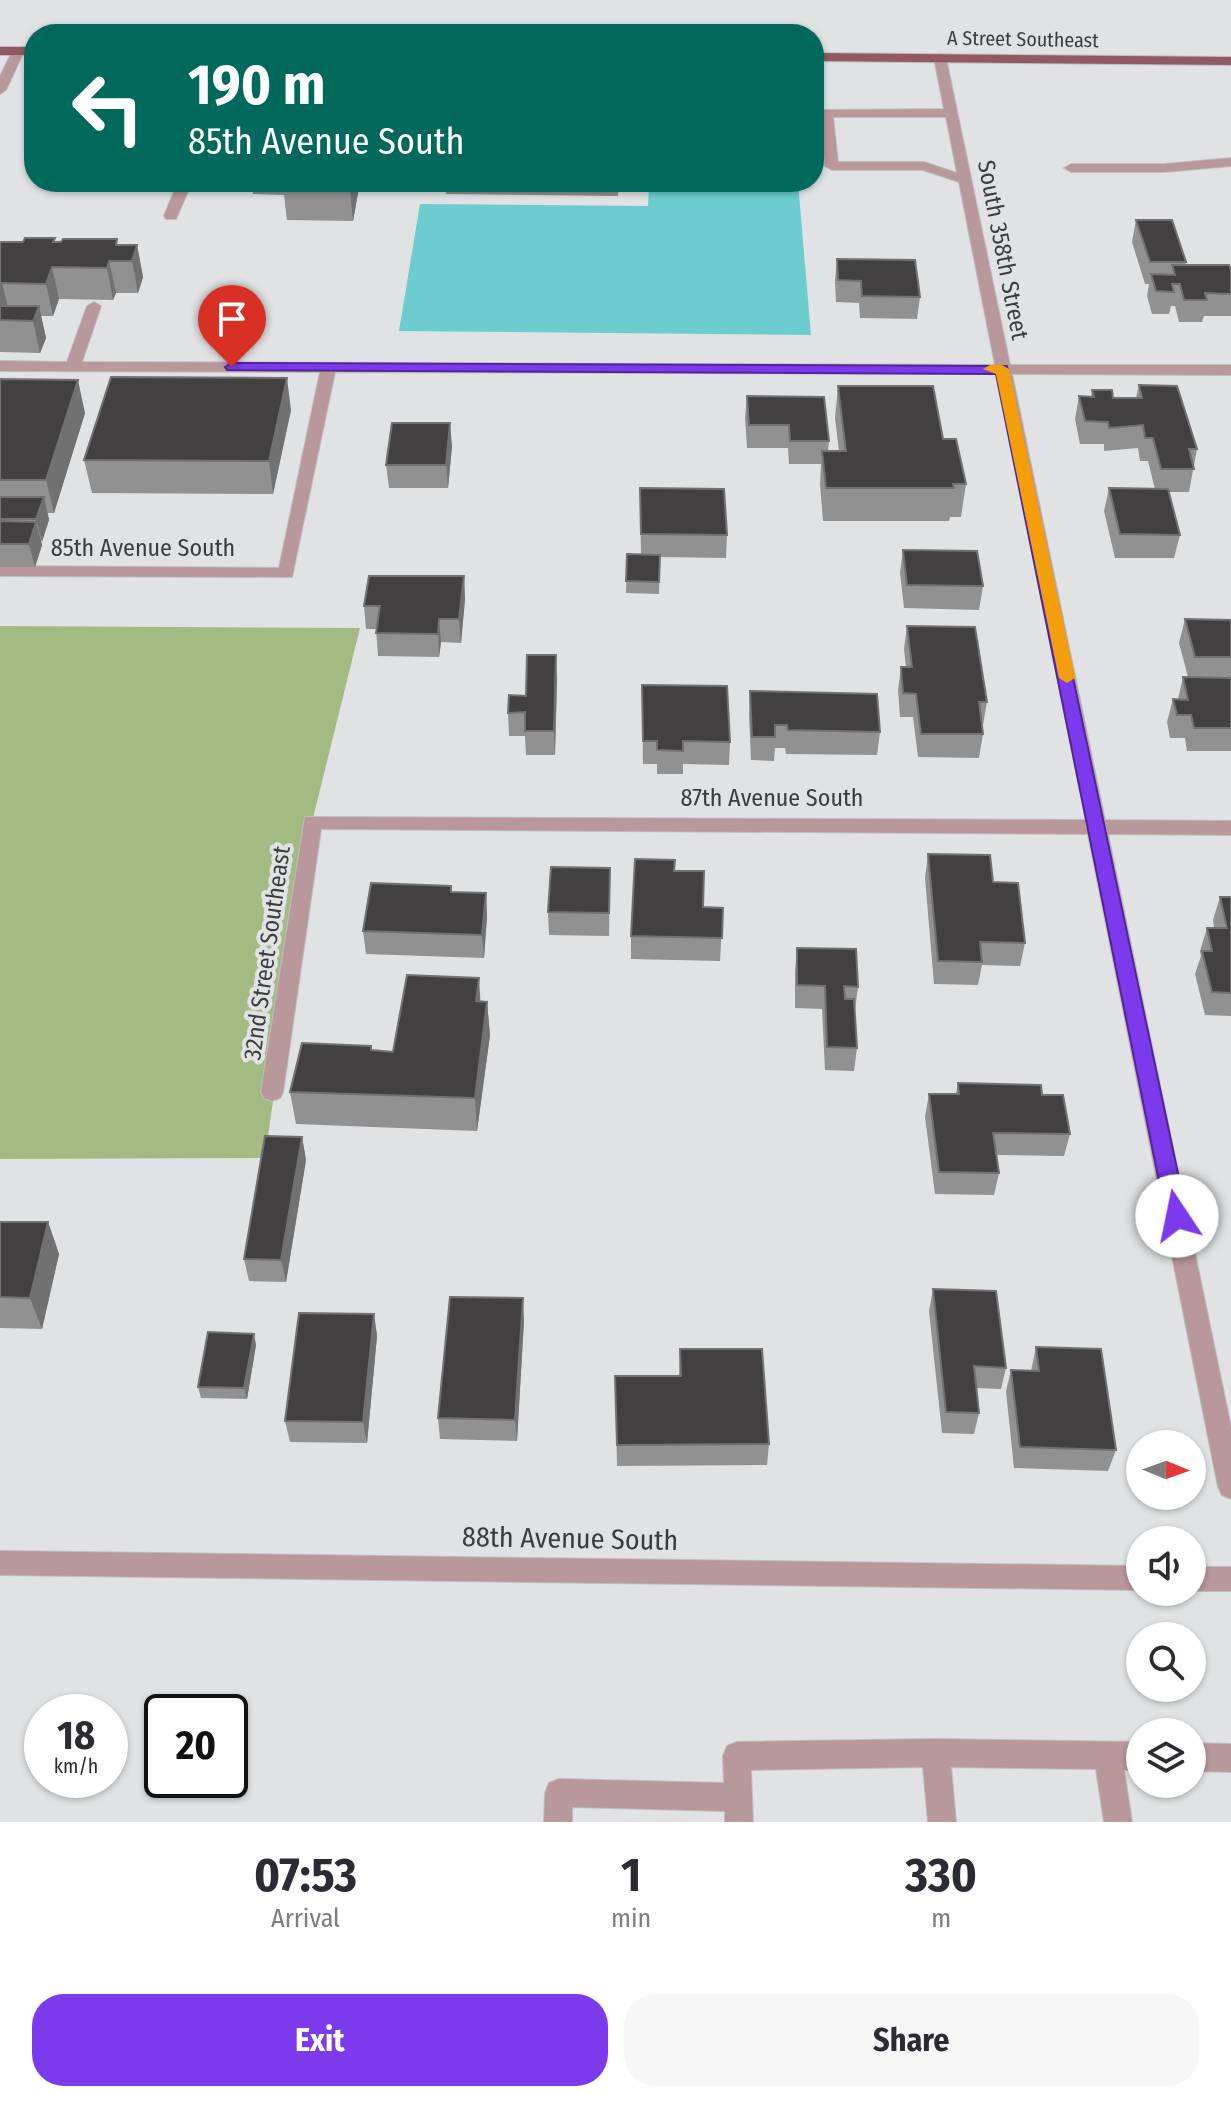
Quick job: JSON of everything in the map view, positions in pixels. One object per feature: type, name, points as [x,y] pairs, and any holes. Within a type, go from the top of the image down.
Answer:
[{"type":"main road","points":[[0,51],[24,51]]},
{"type":"main road","name":"A Street Southeast","points":[[824,57],[1231,61]]},
{"type":"street","points":[[0,90],[18,51]]},
{"type":"street","name":"South 358th Street","points":[[940,58],[1099,826],[1231,1487]]},
{"type":"street","points":[[950,113],[826,113],[832,166],[924,166],[965,180]]},
{"type":"street","points":[[1071,168],[1165,168],[1231,162]]},
{"type":"street","points":[[171,216],[181,192]]},
{"type":"street","points":[[73,367],[94,306]]},
{"type":"street","points":[[0,366],[1231,370]]},
{"type":"street","name":"85th Avenue South","points":[[0,571],[286,573],[328,368]]},
{"type":"street","name":"87th Avenue South","points":[[312,822],[1231,828]]},
{"type":"street","name":"32nd Street Southeast","points":[[272,1092],[312,822]]},
{"type":"street","name":"88th Avenue South","points":[[0,1563],[1126,1578]]},
{"type":"street","points":[[1206,1579],[1231,1579]]},
{"type":"street","points":[[936,1753],[942,1822]]},
{"type":"street","points":[[558,1822],[559,1793],[738,1809],[737,1756],[936,1753],[1126,1756]]},
{"type":"street","points":[[1108,1756],[1118,1822]]},
{"type":"street","points":[[1206,1757],[1231,1758]]},
{"type":"green space","points":[[0,626],[360,628],[312,822],[265,1158],[0,1159]]},
{"type":"water","points":[[649,192],[799,192],[811,335],[399,331],[420,204],[648,206]]},
{"type":"building","points":[[1136,220],[1172,220],[1186,262],[1150,262]]},
{"type":"building","points":[[25,238],[55,238],[53,242],[63,239],[117,239],[116,245],[137,245],[132,261],[109,261],[107,268],[52,267],[46,284],[2,283],[0,289],[0,242],[23,242]]},
{"type":"building","points":[[837,259],[915,260],[920,297],[862,296],[861,281],[838,280]]},
{"type":"building","points":[[1172,265],[1229,265],[1231,294],[1205,293],[1207,300],[1184,300],[1180,284],[1172,284],[1174,292],[1156,291],[1151,274],[1175,275]]},
{"type":"building","points":[[0,306],[39,306],[33,321],[0,320]]},
{"type":"building","points":[[111,377],[287,378],[269,461],[84,460]]},
{"type":"building","points":[[0,379],[78,380],[46,480],[0,480]]},
{"type":"building","points":[[1139,385],[1177,386],[1197,449],[1189,449],[1194,469],[1161,469],[1153,438],[1145,438],[1143,425],[1109,428],[1108,422],[1085,421],[1079,396],[1094,397],[1092,390],[1112,390],[1113,398],[1142,398]]},
{"type":"building","points":[[838,386],[933,386],[943,439],[956,439],[966,484],[953,484],[954,488],[826,488],[822,451],[846,451]]},
{"type":"building","points":[[747,396],[824,397],[829,441],[790,441],[789,425],[749,425]]},
{"type":"building","points":[[392,423],[450,423],[446,465],[386,465]]},
{"type":"building","points":[[640,488],[724,489],[727,535],[641,534]]},
{"type":"building","points":[[1109,488],[1168,489],[1180,535],[1120,534]]},
{"type":"building","points":[[0,497],[44,497],[36,519],[0,519]]},
{"type":"building","points":[[0,521],[36,522],[29,544],[0,544]]},
{"type":"building","points":[[903,550],[977,551],[983,586],[907,585]]},
{"type":"building","points":[[627,554],[660,555],[659,582],[626,581]]},
{"type":"building","points":[[369,576],[464,576],[459,619],[439,619],[438,634],[376,633],[380,606],[364,606]]},
{"type":"building","points":[[1185,619],[1231,620],[1231,657],[1195,657]]},
{"type":"building","points":[[907,626],[975,627],[987,702],[979,702],[983,734],[921,734],[916,694],[903,693],[901,667],[912,667]]},
{"type":"building","points":[[527,655],[556,655],[554,731],[525,731],[525,712],[508,713],[509,695],[526,696]]},
{"type":"building","points":[[1183,677],[1231,678],[1231,728],[1194,728],[1191,715],[1177,715],[1173,699],[1188,700]]},
{"type":"building","points":[[642,685],[727,686],[730,742],[683,741],[683,751],[657,750],[657,741],[643,741]]},
{"type":"building","points":[[750,691],[877,694],[880,732],[788,730],[787,725],[775,725],[775,737],[752,737]]},
{"type":"building","points":[[928,854],[990,855],[993,882],[1018,883],[1025,943],[980,942],[982,962],[938,961]]},
{"type":"building","points":[[635,859],[675,860],[674,871],[704,871],[703,907],[723,908],[722,938],[631,936]]},
{"type":"building","points":[[551,867],[610,868],[609,913],[548,912]]},
{"type":"building","points":[[371,883],[451,886],[451,892],[486,893],[482,935],[363,931]]},
{"type":"building","points":[[1220,897],[1231,897],[1231,993],[1212,992],[1202,951],[1212,951],[1207,928],[1227,928]]},
{"type":"building","points":[[797,948],[856,949],[858,987],[844,986],[845,999],[854,999],[857,1048],[827,1047],[825,986],[797,985]]},
{"type":"building","points":[[407,975],[479,978],[476,1001],[487,1002],[475,1098],[290,1092],[302,1043],[371,1046],[371,1050],[393,1052]]},
{"type":"building","points":[[958,1083],[1041,1085],[1042,1095],[1063,1095],[1070,1134],[993,1133],[999,1173],[939,1172],[929,1094],[959,1094]]},
{"type":"building","points":[[265,1136],[302,1137],[281,1260],[244,1259]]},
{"type":"building","points":[[0,1222],[48,1222],[30,1298],[0,1297]]},
{"type":"building","points":[[933,1289],[996,1291],[1006,1368],[974,1366],[979,1413],[946,1412]]},
{"type":"building","points":[[450,1297],[523,1298],[515,1420],[438,1418]]},
{"type":"building","points":[[299,1313],[374,1314],[363,1422],[285,1421]]},
{"type":"building","points":[[208,1332],[254,1334],[244,1388],[198,1387]]},
{"type":"building","points":[[1036,1347],[1101,1349],[1116,1450],[1020,1447],[1011,1370],[1039,1371]]},
{"type":"building","points":[[680,1349],[762,1349],[769,1444],[617,1445],[615,1376],[681,1376]]},
{"type":"slow traffic","points":[[990,369],[1002,369],[1067,678]]},
{"type":"route","points":[[232,367],[1002,369],[1099,826],[1177,1216]]}]
